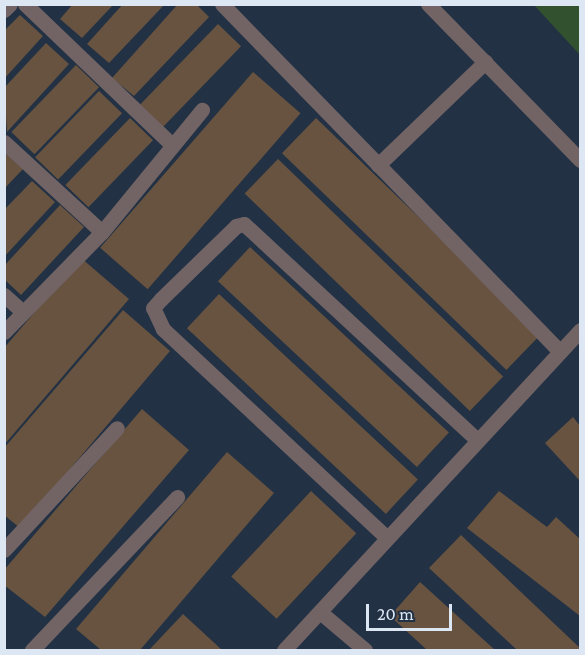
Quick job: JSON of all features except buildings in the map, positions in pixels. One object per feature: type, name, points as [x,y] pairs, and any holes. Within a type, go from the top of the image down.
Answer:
[{"type":"street","points":[[4,10],[10,4]]},
{"type":"street","points":[[25,4],[172,145]]},
{"type":"street","points":[[222,4],[560,352]]},
{"type":"street","points":[[428,4],[580,160]]},
{"type":"street","points":[[378,165],[485,62]]},
{"type":"street","points":[[4,332],[102,232],[202,110]]},
{"type":"street","points":[[4,142],[102,232]]},
{"type":"street","points":[[385,536],[163,329],[153,308],[161,299],[236,226],[244,224],[476,439]]},
{"type":"street","points":[[4,295],[23,312]]},
{"type":"street","points":[[284,651],[385,536],[580,330]]},
{"type":"street","points":[[4,550],[117,428]]},
{"type":"street","points":[[32,651],[177,497]]},
{"type":"street","points":[[320,612],[365,651]]},
{"type":"green space","points":[[534,5],[580,5],[580,55]]}]
